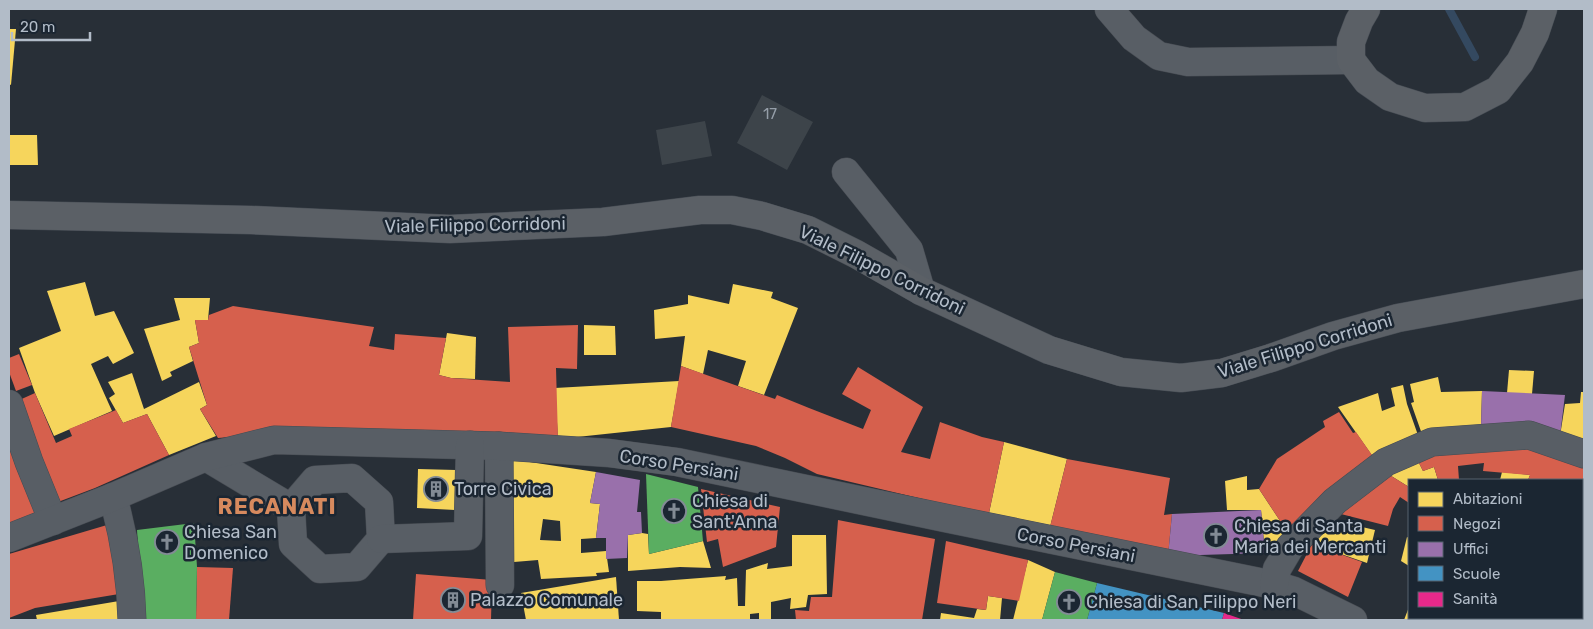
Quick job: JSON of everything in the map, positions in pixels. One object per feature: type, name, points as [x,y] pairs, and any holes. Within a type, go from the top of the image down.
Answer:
[{"type":"main road","points":[[1362,15],[1352,42],[1352,60],[1367,81],[1390,97],[1425,108],[1465,107],[1498,90],[1520,62],[1535,33],[1543,9]]},
{"type":"main road","name":"Viale Filippo Corridoni","points":[[9,214],[251,220],[450,229],[603,222],[700,210],[732,210],[762,216],[808,230],[856,254],[921,291],[1050,350],[1121,372],[1181,378],[1222,373],[1333,336],[1398,318],[1584,284]]},
{"type":"street","points":[[1109,9],[1134,38],[1158,56],[1188,62],[1352,60]]},
{"type":"street","points":[[846,172],[909,250],[921,291]]},
{"type":"street","points":[[9,404],[29,462],[53,521]]},
{"type":"street","points":[[1274,585],[1277,569],[1290,547],[1335,501],[1386,462],[1401,455],[1432,442],[1529,435],[1584,454]]},
{"type":"street","name":"Corso Persiani","points":[[9,538],[113,497],[206,457],[274,440],[499,446],[609,453],[677,462],[1274,585],[1294,591],[1353,620]]},
{"type":"street","points":[[381,539],[468,536],[470,445]]},
{"type":"street","points":[[499,446],[500,585]]},
{"type":"street","points":[[206,457],[290,508]]},
{"type":"street","points":[[352,478],[379,502],[381,539],[357,567],[320,569],[293,544],[290,508],[315,480],[352,478]]},
{"type":"street","points":[[113,497],[118,514],[132,594],[132,620]]},
{"type":"building: Abitazioni","points":[[9,29],[16,29],[11,85],[9,84]]},
{"type":"building: Abitazioni","points":[[9,135],[37,135],[38,165],[9,165]]},
{"type":"building: Abitazioni","points":[[85,282],[95,316],[114,311],[134,353],[113,364],[108,356],[91,364],[112,411],[54,436],[35,393],[19,348],[61,331],[47,291]]},
{"type":"building: Abitazioni","points":[[733,284],[773,292],[771,298],[798,308],[764,395],[738,386],[746,361],[708,350],[703,374],[681,366],[685,336],[655,339],[654,310],[688,304],[688,295],[729,304]]},
{"type":"building: Abitazioni","points":[[174,298],[210,298],[208,320],[195,320],[199,343],[189,347],[193,361],[170,372],[172,376],[162,381],[144,329],[180,320]]},
{"type":"building: Abitazioni","points":[[584,325],[615,326],[616,355],[584,355]]},
{"type":"building: Abitazioni","points":[[447,333],[476,337],[475,379],[451,378],[439,375]]},
{"type":"building: Abitazioni","points":[[1509,370],[1534,371],[1532,394],[1507,393]]},
{"type":"building: Abitazioni","points":[[132,373],[144,409],[199,382],[207,405],[200,409],[216,436],[169,455],[147,414],[123,423],[109,398],[115,394],[108,382]]},
{"type":"building: Abitazioni","points":[[1438,377],[1441,392],[1482,391],[1481,427],[1423,437],[1411,403],[1414,402],[1410,384]]},
{"type":"building: Abitazioni","points":[[679,381],[671,427],[558,439],[555,388]]},
{"type":"building: Abitazioni","points":[[1403,385],[1407,404],[1419,438],[1376,461],[1338,407],[1378,393],[1382,411],[1395,406],[1391,388]]},
{"type":"building: Abitazioni","points":[[1581,392],[1584,392],[1584,444],[1560,436],[1565,404],[1580,403]]},
{"type":"building: Abitazioni","points":[[1004,442],[1067,459],[1050,527],[989,513]]},
{"type":"building: Abitazioni","points":[[503,458],[596,472],[590,503],[600,504],[596,538],[581,539],[581,553],[606,551],[609,572],[596,573],[597,576],[541,579],[538,560],[503,563]],"holes":[[[543,519],[560,521],[561,541],[540,540]]]},
{"type":"building: Abitazioni","points":[[1417,459],[1423,471],[1434,467],[1438,479],[1408,479],[1408,486],[1388,474]]},
{"type":"building: Abitazioni","name":"Torre Civica","points":[[418,469],[456,470],[455,510],[417,508]]},
{"type":"building: Abitazioni","points":[[1502,472],[1530,475],[1528,479],[1500,479]]},
{"type":"building: Abitazioni","points":[[1247,476],[1247,490],[1259,489],[1290,536],[1265,553],[1261,510],[1227,510],[1225,481]]},
{"type":"building: Abitazioni","points":[[1332,520],[1375,530],[1367,563],[1312,544]]},
{"type":"building: Abitazioni","points":[[648,534],[649,554],[703,541],[711,568],[680,567],[628,571],[628,535]]},
{"type":"building: Abitazioni","points":[[792,535],[826,535],[827,594],[808,595],[806,607],[790,609],[791,598],[771,602],[771,620],[759,620],[759,613],[750,614],[750,620],[661,620],[661,612],[637,611],[637,581],[726,576],[725,580],[737,578],[738,606],[745,606],[746,570],[768,563],[767,569],[792,566]]},
{"type":"building: Abitazioni","points":[[1407,537],[1408,565],[1401,561]]},
{"type":"building: Abitazioni","points":[[1028,560],[1055,572],[1042,620],[1013,620]]},
{"type":"building: Abitazioni","points":[[616,577],[619,620],[526,620],[521,593]]},
{"type":"building: Abitazioni","points":[[988,596],[1002,598],[1000,620],[940,620],[941,613],[974,618],[977,609],[986,610]]},
{"type":"building: Abitazioni","points":[[125,600],[125,620],[37,620],[36,615]]},
{"type":"building: Abitazioni","points":[[1408,610],[1408,619],[1444,619],[1444,620],[1404,620]]},
{"type":"building: Abitazioni","points":[[1472,619],[1532,619],[1531,620]]},
{"type":"building: Negozi","points":[[233,306],[374,327],[369,346],[394,350],[395,334],[446,338],[439,375],[451,378],[510,382],[508,327],[578,325],[577,369],[556,368],[558,439],[276,433],[218,438],[200,409],[207,405],[189,347],[199,343],[195,320],[208,320],[209,315]]},
{"type":"building: Negozi","points":[[19,354],[32,385],[16,391],[9,372],[9,358]]},
{"type":"building: Negozi","points":[[681,366],[775,399],[777,395],[863,429],[871,410],[842,394],[858,367],[923,407],[901,452],[930,459],[940,422],[982,437],[1004,442],[989,513],[817,474],[756,446],[671,427]]},
{"type":"building: Negozi","points":[[35,393],[56,443],[72,436],[69,429],[116,410],[123,423],[147,414],[169,455],[95,488],[50,505],[15,402]]},
{"type":"building: Negozi","points":[[1339,412],[1353,433],[1356,432],[1376,461],[1290,536],[1259,489],[1277,459],[1325,427],[1323,421]]},
{"type":"building: Negozi","points":[[9,428],[45,508],[9,525]]},
{"type":"building: Negozi","points":[[1541,445],[1584,463],[1584,499],[1583,502],[1583,479],[1528,479],[1530,475],[1483,471],[1484,463],[1458,466],[1459,479],[1438,479],[1434,467],[1423,471],[1417,459],[1435,452]]},
{"type":"building: Negozi","points":[[1067,459],[1170,478],[1164,515],[1172,514],[1168,556],[1050,527]]},
{"type":"building: Negozi","points":[[1388,474],[1408,486],[1408,502],[1400,497],[1393,509],[1388,526],[1337,513]]},
{"type":"building: Negozi","points":[[701,489],[780,507],[776,547],[723,567],[718,539],[707,542]]},
{"type":"building: Negozi","points":[[838,520],[935,539],[922,620],[796,620],[795,610],[809,611],[811,597],[832,597]]},
{"type":"building: Negozi","points":[[1584,522],[1584,581],[1583,580]]},
{"type":"building: Negozi","points":[[107,525],[125,593],[35,608],[9,618],[9,554]]},
{"type":"building: Negozi","points":[[946,541],[1028,560],[1019,601],[988,596],[986,610],[937,603]]},
{"type":"building: Negozi","points":[[1312,544],[1362,562],[1348,597],[1298,571]]},
{"type":"building: Negozi","points":[[197,567],[233,568],[229,620],[196,620]]},
{"type":"building: Negozi","name":"Palazzo Comunale","points":[[416,574],[492,580],[491,620],[413,620]]},
{"type":"building: Uffici","points":[[1482,391],[1565,395],[1560,436],[1481,427]]},
{"type":"building: Uffici","points":[[596,472],[640,480],[637,512],[641,512],[642,533],[628,535],[627,558],[606,559],[606,538],[596,538],[600,504],[590,503]]},
{"type":"building: Uffici","points":[[1261,510],[1265,553],[1168,556],[1172,514]]},
{"type":"building: Scuole","points":[[1097,583],[1224,613],[1222,620],[1087,620]]},
{"type":"building: Sanità","points":[[1224,613],[1244,620],[1222,620]]},
{"type":"building: Pubblico","name":"Chiesa di Sant'Anna","points":[[646,474],[698,487],[703,541],[649,554]]},
{"type":"building: Pubblico","points":[[194,523],[197,567],[196,620],[143,620],[137,530]]},
{"type":"building: Pubblico","name":"Chiesa di San Filippo Neri","points":[[1055,572],[1097,583],[1087,620],[1042,620]]},
{"type":"building: Altro","points":[[762,95],[813,122],[787,170],[737,143]]},
{"type":"building: Altro","points":[[705,121],[712,156],[662,165],[656,130]]},
{"type":"waterway","points":[[1449,9],[1475,57]]},
{"type":"place","name":"Torre Civica","points":[[436,489]]},
{"type":"place","name":"Chiesa di Sant'Anna","points":[[674,511]]},
{"type":"place","name":"Chiesa di Santa Maria dei Mercanti","points":[[1216,536]]},
{"type":"place","name":"Chiesa San Domenico","points":[[167,542]]},
{"type":"place","name":"Palazzo Comunale","points":[[453,600]]},
{"type":"place","name":"Chiesa di San Filippo Neri","points":[[1069,602]]},
{"type":"district","name":"RECANATI","points":[[277,506]]}]
